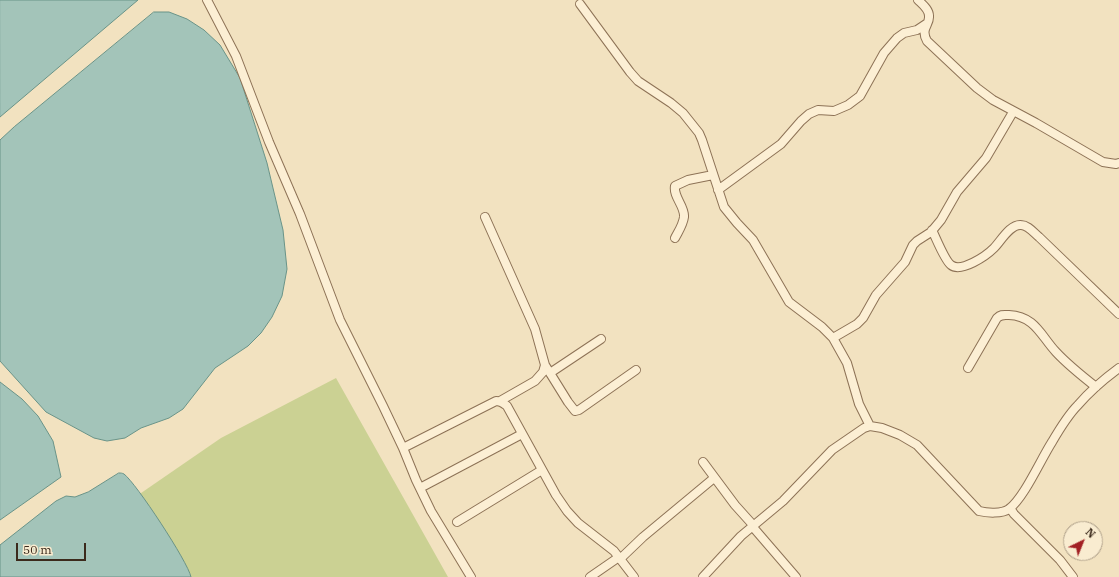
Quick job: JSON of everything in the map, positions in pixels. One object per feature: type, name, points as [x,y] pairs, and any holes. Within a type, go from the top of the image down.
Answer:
[{"type":"street","points":[[207,0],[236,56],[269,142],[300,214],[340,320],[403,448],[431,511],[471,577]]},
{"type":"street","points":[[918,0],[927,9],[929,16],[929,21],[926,24],[924,36],[927,41],[977,88],[993,100],[1104,162],[1119,163]]},
{"type":"street","points":[[580,4],[638,81],[677,108],[694,126],[702,140],[724,207],[753,240],[789,302],[822,327],[833,338],[847,363],[859,404],[870,426]]},
{"type":"street","points":[[718,190],[781,144],[809,114],[818,110],[834,111],[860,96],[884,54],[897,38],[917,30],[926,24]]},
{"type":"street","points":[[833,338],[857,324],[863,318],[876,295],[905,262],[917,241],[932,230],[944,215],[957,192],[986,158],[1014,112]]},
{"type":"street","points":[[675,238],[683,223],[684,215],[675,192],[675,186],[688,180],[713,175]]},
{"type":"street","points":[[485,216],[535,329],[545,365],[572,408],[579,410],[636,370]]},
{"type":"street","points":[[932,230],[948,262],[955,268],[962,267],[979,260],[1014,227],[1020,225],[1026,226],[1119,314]]},
{"type":"street","points":[[968,368],[997,318],[1002,315],[1012,315],[1027,321],[1037,328],[1055,352],[1096,387]]},
{"type":"street","points":[[550,373],[601,339]]},
{"type":"street","points":[[403,448],[500,401],[535,381],[543,372],[545,365]]},
{"type":"street","points":[[703,577],[741,536],[750,523],[783,501],[832,450],[864,428],[870,426],[882,428],[900,435],[917,445],[979,510],[984,512],[998,512],[1010,508],[1022,493],[1052,442],[1076,406],[1119,368]]},
{"type":"street","points":[[500,401],[506,406],[556,495],[567,511],[578,523],[614,551],[634,577]]},
{"type":"street","points":[[420,488],[522,434]]},
{"type":"street","points":[[703,462],[750,523],[796,577]]},
{"type":"street","points":[[457,522],[542,470]]},
{"type":"street","points":[[590,577],[619,558],[714,478]]},
{"type":"street","points":[[1010,508],[1014,514],[1060,560],[1073,577]]},
{"type":"green space","points":[[336,378],[448,577],[19,577],[221,438]]},
{"type":"water","points":[[0,0],[138,0],[0,117]]},
{"type":"water","points":[[154,12],[169,12],[187,19],[204,30],[220,45],[240,78],[267,163],[283,230],[287,269],[282,296],[272,317],[261,333],[248,346],[215,368],[183,409],[169,418],[141,428],[125,438],[107,441],[94,438],[46,412],[0,361],[0,140]]},
{"type":"water","points":[[0,382],[22,399],[38,416],[53,441],[61,477],[0,520]]},
{"type":"water","points":[[119,473],[124,474],[130,480],[150,507],[172,540],[191,577],[0,577],[0,545],[56,501],[66,496],[75,497],[88,492]]}]
